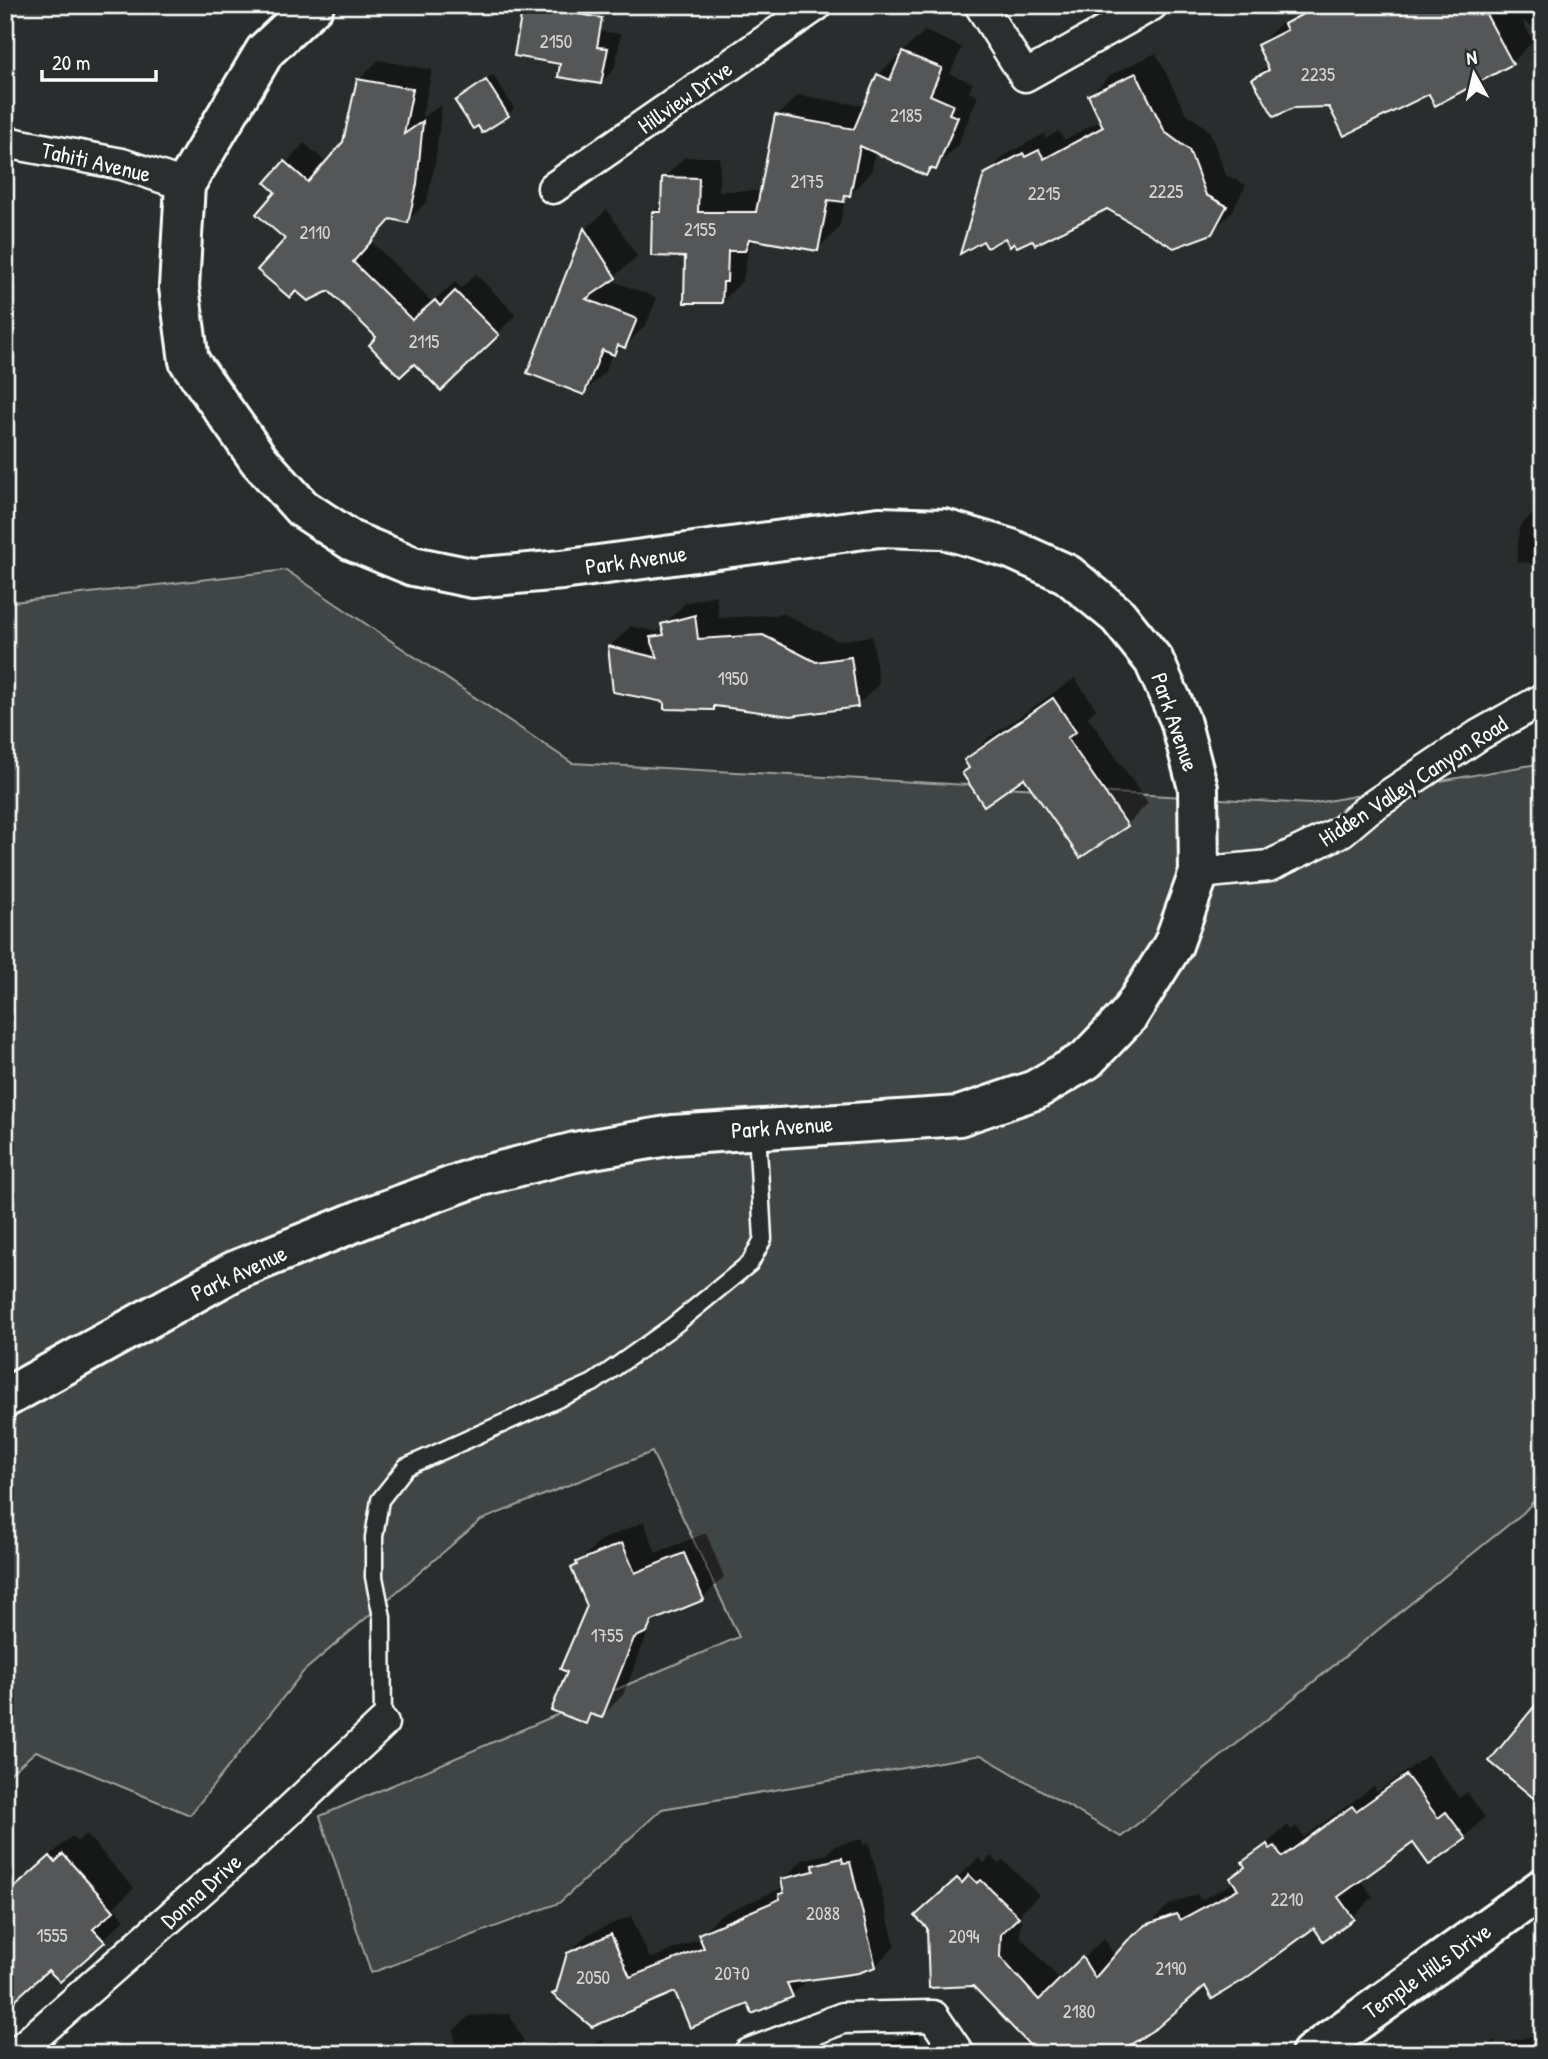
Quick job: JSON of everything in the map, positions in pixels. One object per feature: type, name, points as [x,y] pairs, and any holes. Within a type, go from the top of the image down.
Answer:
[{"type":"main road","name":"Park Avenue","points":[[5,1398],[234,1271],[370,1216],[477,1177],[575,1152],[673,1135],[959,1116],[1035,1090],[1086,1059],[1129,1015],[1172,945],[1199,873],[1198,788],[1180,720],[1154,661],[1118,615],[1067,575],[1011,549],[944,529],[879,527],[562,570],[472,578],[413,566],[352,541],[302,508],[259,460],[189,360],[179,286],[185,185],[265,51],[314,5]]},
{"type":"main road","name":"Temple Hills Drive","points":[[1311,2054],[1543,1888]]},
{"type":"street","name":"Hillview Drive","points":[[553,188],[817,5]]},
{"type":"street","points":[[980,5],[1026,76],[1152,5]]},
{"type":"street","name":"Tahiti Avenue","points":[[5,142],[122,164],[185,185]]},
{"type":"street","name":"Hidden Valley Canyon Road","points":[[1199,873],[1269,866],[1342,831],[1368,809],[1479,735],[1543,699]]},
{"type":"street","name":"Donna Drive","points":[[15,2054],[258,1840],[383,1723]]},
{"type":"street","points":[[749,2054],[843,2018],[933,2016],[959,2054]]},
{"type":"lane","points":[[383,1723],[382,1617],[374,1577],[374,1537],[380,1500],[406,1467],[593,1383],[673,1326],[750,1263],[763,1239],[757,1129]]},
{"type":"shaded area","points":[[5,5],[88,5],[5,18]]},
{"type":"shaded area","points":[[286,570],[572,763],[1310,804],[1543,763],[1543,1491],[1523,1513],[1121,1837],[981,1755],[662,1809],[559,1903],[371,1973],[320,1816],[739,1637],[652,1452],[481,1520],[304,1671],[190,1815],[36,1751],[5,1778],[5,603]]},
{"type":"building","points":[[523,5],[579,5],[578,14],[602,18],[597,47],[608,48],[601,84],[558,77],[560,64],[514,56]]},
{"type":"building","points":[[1298,5],[1481,5],[1513,64],[1435,106],[1429,94],[1344,136],[1329,107],[1293,108],[1274,117],[1252,79],[1269,70],[1257,45],[1287,30],[1284,24],[1303,14]]},
{"type":"building","points":[[902,52],[942,68],[930,95],[953,105],[949,114],[958,117],[936,170],[930,168],[926,176],[860,146],[850,196],[845,195],[844,202],[828,200],[818,251],[749,239],[745,251],[728,251],[727,282],[723,282],[722,303],[684,303],[685,257],[651,256],[652,212],[661,212],[662,177],[699,178],[698,212],[756,212],[775,115],[854,129],[877,74],[890,80]]},
{"type":"building","points":[[1136,73],[1165,132],[1189,150],[1206,195],[1227,206],[1212,234],[1174,248],[1107,209],[1035,245],[1032,240],[1017,247],[1014,243],[1010,247],[1005,238],[987,248],[983,241],[960,254],[984,174],[1023,153],[1025,157],[1039,150],[1044,159],[1103,127],[1088,95]]},
{"type":"building","points":[[357,79],[413,89],[404,134],[423,121],[417,184],[408,223],[391,219],[353,262],[412,320],[435,300],[440,306],[455,291],[499,335],[441,391],[414,364],[400,377],[369,345],[376,337],[329,291],[308,301],[296,291],[290,298],[257,270],[285,239],[256,214],[275,192],[265,183],[284,161],[308,182],[343,142]]},
{"type":"building","points":[[486,80],[509,116],[482,133],[478,126],[473,129],[455,101]]},
{"type":"building","points":[[584,228],[616,278],[586,299],[637,319],[625,348],[618,345],[614,355],[602,350],[584,395],[527,373]]},
{"type":"building","points":[[695,615],[698,639],[763,635],[816,662],[851,657],[858,707],[791,716],[714,706],[714,710],[664,709],[664,702],[613,692],[608,646],[658,658],[650,637],[664,635],[661,624]]},
{"type":"building","points":[[1053,698],[1076,732],[1067,738],[1128,826],[1080,858],[1024,778],[984,806],[962,773],[969,768],[964,760]]},
{"type":"building","points":[[622,1543],[635,1573],[684,1553],[704,1600],[652,1621],[647,1632],[634,1638],[602,1718],[590,1714],[586,1724],[551,1710],[567,1672],[560,1669],[587,1606],[571,1568],[577,1565],[576,1562]]},
{"type":"building","points":[[1543,1696],[1543,1806],[1489,1761]]},
{"type":"building","points":[[1406,1775],[1438,1818],[1446,1812],[1466,1839],[1429,1865],[1413,1843],[1338,1897],[1354,1919],[1323,1941],[1314,1928],[1245,1979],[1212,1999],[1205,1986],[1158,2027],[1116,2054],[1038,2054],[973,1986],[929,1988],[927,1928],[915,1916],[957,1878],[962,1883],[969,1875],[977,1883],[981,1880],[1019,1917],[1001,1934],[1000,1957],[1039,2000],[1082,1957],[1095,1978],[1127,1941],[1146,1925],[1176,1914],[1180,1920],[1238,1889],[1230,1878],[1245,1867],[1242,1862],[1267,1844],[1270,1849],[1275,1846],[1282,1857],[1352,1806],[1356,1811]]},
{"type":"building","points":[[63,1854],[114,1911],[93,1929],[105,1942],[60,1982],[48,1970],[5,2009],[5,1896],[50,1856],[55,1862]]},
{"type":"building","points":[[842,1858],[843,1863],[850,1862],[876,1967],[858,1973],[787,1983],[793,1997],[752,2014],[748,2004],[690,2028],[675,1992],[592,2027],[552,1994],[556,1992],[567,1953],[611,1934],[630,1977],[704,1948],[698,1934],[780,1899],[779,1894],[784,1893],[781,1879],[814,1871],[813,1865]]}]
